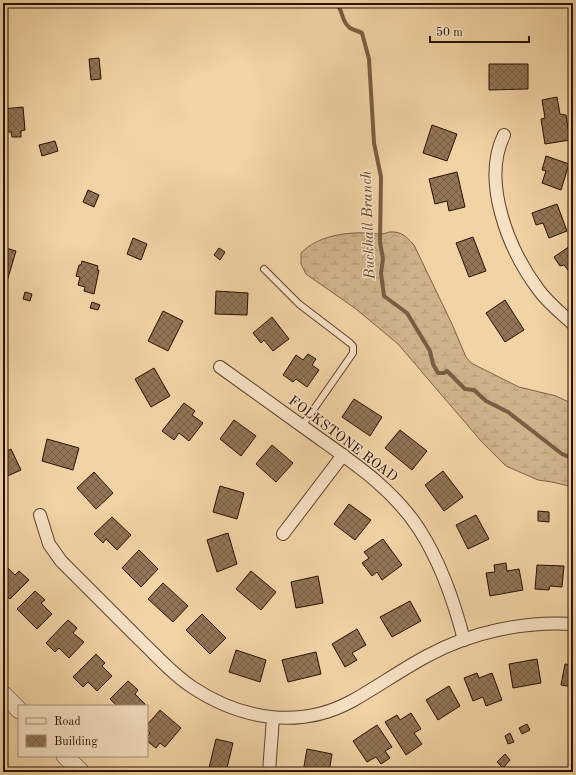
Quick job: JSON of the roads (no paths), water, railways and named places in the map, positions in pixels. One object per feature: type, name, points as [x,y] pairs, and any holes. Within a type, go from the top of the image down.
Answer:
[{"type":"main road","points":[[3,694],[18,709]]},
{"type":"main road","points":[[66,757],[81,772]]},
{"type":"street","points":[[504,135],[498,147],[495,163],[495,180],[504,222],[512,246],[524,269],[539,291],[573,324]]},
{"type":"street","name":"FOLKSTONE ROAD","points":[[220,367],[343,455],[383,487],[398,502],[418,527],[429,545],[443,575],[455,607],[464,640]]},
{"type":"street","points":[[283,534],[343,455]]},
{"type":"street","points":[[40,515],[49,544],[61,561],[175,674],[214,700],[238,711],[273,718],[306,716],[327,711],[351,702],[427,656],[464,640],[508,628],[541,623],[573,624]]},
{"type":"street","points":[[269,772],[273,718]]},
{"type":"lane","points":[[264,269],[299,304],[353,346],[353,353],[302,426]]},
{"type":"waterway","name":"Buckhall Branch","points":[[335,3],[340,8],[343,19],[347,25],[351,29],[362,33],[369,59],[374,143],[381,177],[380,242],[383,259],[381,273],[384,296],[407,313],[430,351],[433,364],[438,373],[444,373],[447,371],[465,389],[474,390],[486,401],[508,412],[562,454],[569,457],[573,455]]}]
